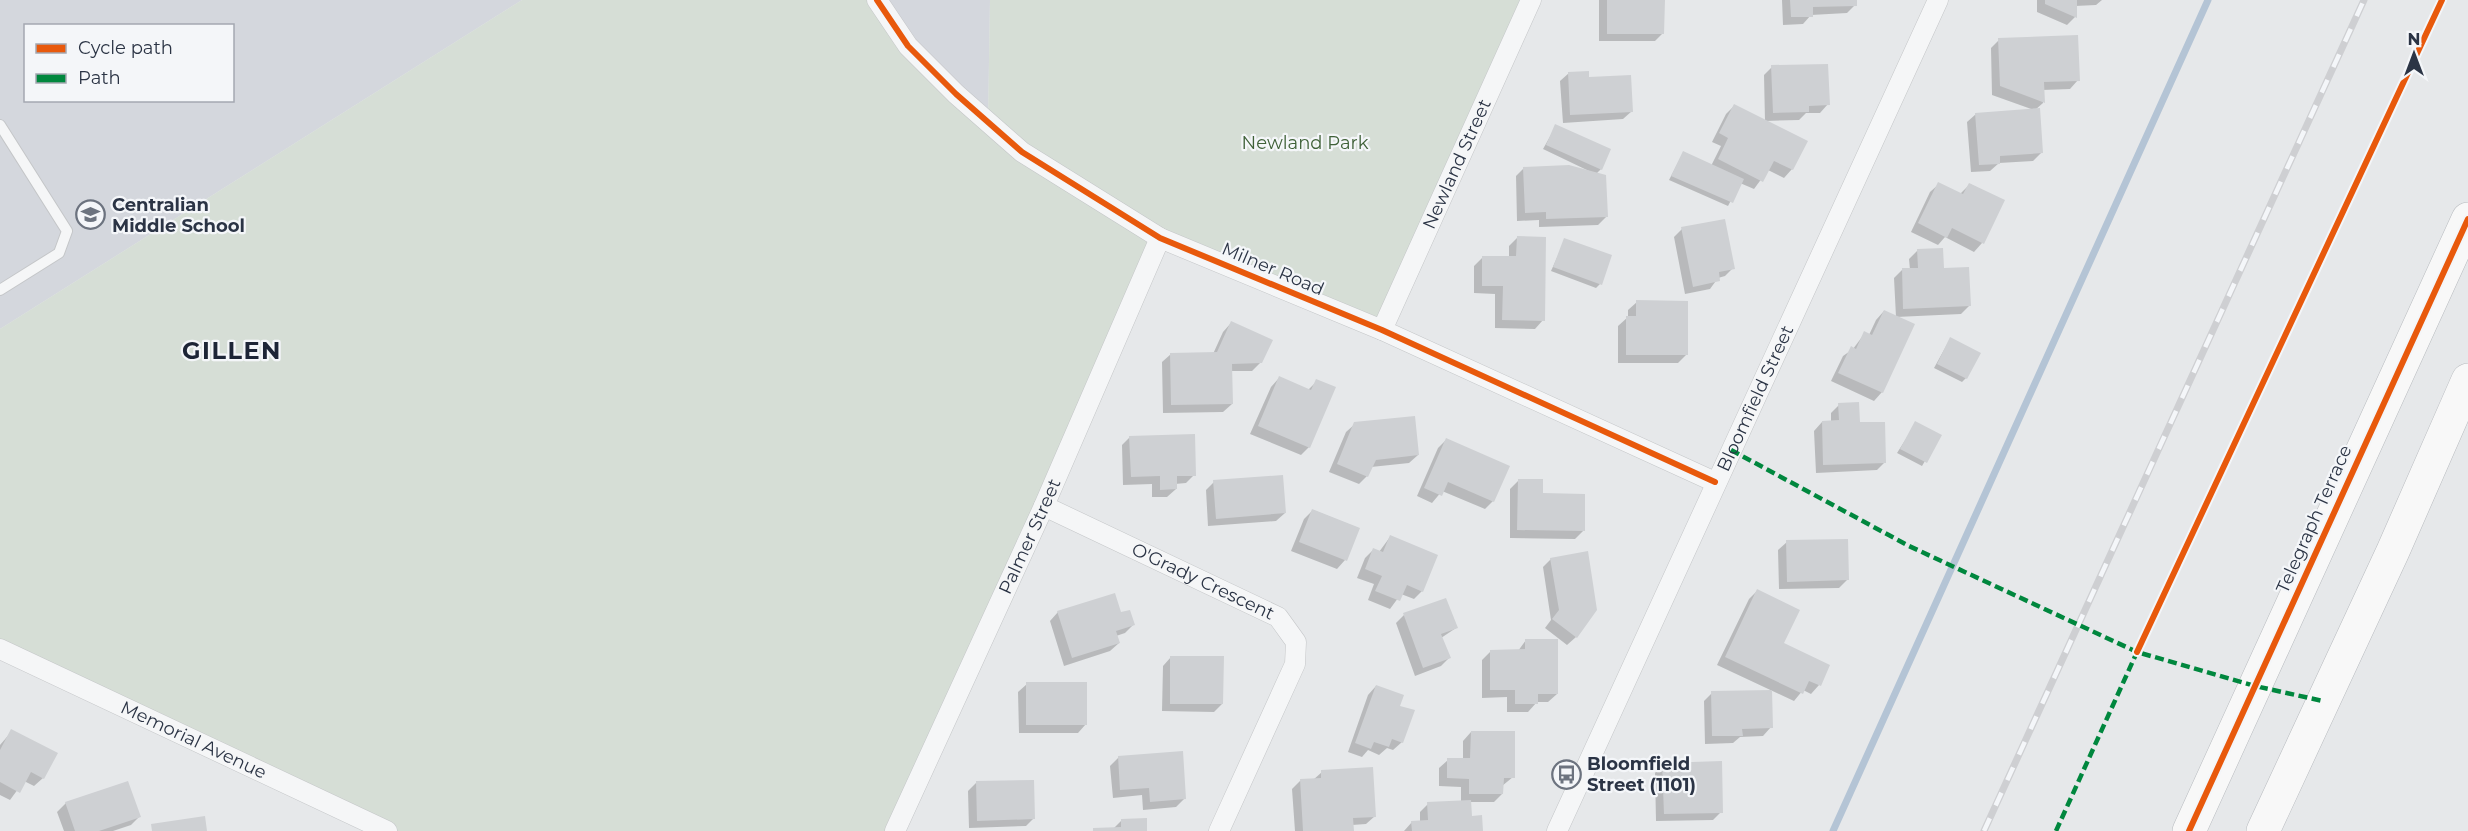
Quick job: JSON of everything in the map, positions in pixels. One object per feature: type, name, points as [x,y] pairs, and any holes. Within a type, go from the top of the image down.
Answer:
[{"type":"highway","name":"Telegraph Terrace","points":[[2189,831],[2468,219]]},
{"type":"highway","points":[[2263,831],[2393,551],[2468,380]]},
{"type":"street","name":"Milner Road","points":[[877,0],[908,46],[956,94],[1022,152],[1160,238],[1382,330],[1715,482]]},
{"type":"street","name":"Newland Street","points":[[1382,330],[1531,0]]},
{"type":"street","name":"Bloomfield Street","points":[[1557,831],[1715,482],[1938,0]]},
{"type":"street","name":"Palmer Street","points":[[895,831],[1044,506],[1160,238]]},
{"type":"street","name":"O'Grady Crescent","points":[[1044,506],[1278,617],[1296,642],[1295,664],[1219,831]]},
{"type":"street","name":"Memorial Avenue","points":[[0,650],[387,831]]},
{"type":"lane","points":[[0,125],[67,231],[59,253],[0,290]]},
{"type":"shaded area","name":"Centralian Middle School","points":[[0,0],[522,0],[0,329]]},
{"type":"shaded area","points":[[877,0],[990,0],[988,123]]},
{"type":"green space","name":"Newland Park","points":[[522,0],[877,0],[988,122],[990,0],[1531,0],[1382,330],[1160,238],[895,831],[387,831],[0,649],[0,329]]},
{"type":"building","points":[[1607,0],[1665,0],[1664,34],[1607,34]]},
{"type":"building","points":[[1790,0],[1857,0],[1857,6],[1813,7],[1813,17],[1791,17]]},
{"type":"building","points":[[2045,0],[2077,0],[2077,18],[2045,4]]},
{"type":"building","points":[[2078,35],[2080,81],[2044,82],[2045,103],[2000,86],[1998,38]]},
{"type":"building","points":[[1828,64],[1830,105],[1809,106],[1809,112],[1773,113],[1771,65]]},
{"type":"building","points":[[1589,71],[1589,77],[1631,75],[1633,112],[1570,115],[1568,72]]},
{"type":"building","points":[[1734,104],[1808,141],[1793,170],[1774,161],[1763,182],[1718,159],[1728,138],[1719,133]]},
{"type":"building","points":[[2040,108],[2043,153],[2000,156],[2000,164],[1979,165],[1975,113]]},
{"type":"building","points":[[1555,124],[1611,149],[1602,170],[1546,145]]},
{"type":"building","points":[[1683,151],[1744,179],[1733,203],[1671,176]]},
{"type":"building","points":[[1569,165],[1606,175],[1608,217],[1546,219],[1546,212],[1525,213],[1523,167]]},
{"type":"building","points":[[1938,182],[1963,194],[1969,183],[2005,200],[1984,244],[1952,228],[1947,238],[1918,223]]},
{"type":"building","points":[[1725,219],[1735,269],[1719,272],[1720,281],[1693,287],[1681,227]]},
{"type":"building","points":[[1517,236],[1546,237],[1545,321],[1502,320],[1503,286],[1482,286],[1482,256],[1516,256]]},
{"type":"building","points":[[1564,238],[1612,255],[1602,285],[1553,267]]},
{"type":"building","points":[[1943,248],[1944,268],[1969,267],[1971,306],[1903,309],[1902,268],[1918,268],[1917,249]]},
{"type":"building","points":[[1636,300],[1688,301],[1688,355],[1626,355],[1626,316],[1636,316]]},
{"type":"building","points":[[1884,310],[1915,324],[1883,393],[1838,373],[1851,346],[1856,349],[1864,331],[1872,335]]},
{"type":"building","points":[[1231,321],[1273,340],[1262,363],[1232,364],[1233,404],[1171,405],[1170,353],[1217,352]]},
{"type":"building","points":[[1950,337],[1981,353],[1967,379],[1937,364]]},
{"type":"building","points":[[1279,376],[1311,390],[1316,379],[1336,387],[1310,448],[1258,426]]},
{"type":"building","points":[[1859,402],[1860,422],[1885,422],[1886,463],[1823,465],[1822,421],[1839,420],[1838,403]]},
{"type":"building","points":[[1415,416],[1419,455],[1376,460],[1368,477],[1337,464],[1354,422]]},
{"type":"building","points":[[1915,421],[1942,435],[1927,463],[1900,449]]},
{"type":"building","points":[[1195,434],[1196,476],[1177,476],[1177,489],[1160,490],[1160,476],[1131,477],[1129,436]]},
{"type":"building","points":[[1446,438],[1510,466],[1494,502],[1448,482],[1442,496],[1424,488]]},
{"type":"building","points":[[1283,475],[1286,513],[1216,519],[1213,480]]},
{"type":"building","points":[[1518,479],[1543,479],[1543,493],[1585,494],[1585,531],[1517,530]]},
{"type":"building","points":[[1312,509],[1360,528],[1347,561],[1299,542]]},
{"type":"building","points":[[1390,535],[1438,555],[1423,592],[1407,585],[1400,601],[1375,591],[1382,576],[1365,569],[1373,548],[1383,552]]},
{"type":"building","points":[[1848,539],[1849,580],[1787,582],[1786,540]]},
{"type":"building","points":[[1588,551],[1597,610],[1577,638],[1552,619],[1559,610],[1550,558]]},
{"type":"building","points":[[1757,589],[1800,610],[1784,643],[1830,665],[1821,686],[1809,681],[1803,694],[1725,657]]},
{"type":"building","points":[[1115,593],[1121,612],[1130,610],[1135,625],[1116,631],[1120,643],[1072,658],[1057,611]]},
{"type":"building","points":[[1446,598],[1458,628],[1441,634],[1451,658],[1423,668],[1403,613]]},
{"type":"building","points":[[1525,639],[1558,639],[1558,694],[1538,694],[1538,704],[1515,704],[1515,690],[1490,690],[1490,650],[1525,649]]},
{"type":"building","points":[[1170,656],[1224,656],[1223,704],[1170,704]]},
{"type":"building","points":[[1026,682],[1087,682],[1087,725],[1026,725]]},
{"type":"building","points":[[1376,685],[1404,695],[1400,706],[1415,710],[1403,743],[1392,739],[1389,747],[1374,742],[1371,749],[1355,743]]},
{"type":"building","points":[[1772,690],[1773,728],[1742,729],[1743,736],[1712,736],[1711,691]]},
{"type":"building","points":[[11,729],[58,753],[44,779],[31,772],[20,793],[0,782],[0,750]]},
{"type":"building","points":[[1471,731],[1515,731],[1515,778],[1504,778],[1503,794],[1469,794],[1469,779],[1447,778],[1447,758],[1470,758]]},
{"type":"building","points":[[1183,751],[1186,799],[1150,802],[1149,788],[1120,790],[1118,756]]},
{"type":"building","points":[[1722,761],[1723,813],[1664,814],[1662,763]]},
{"type":"building","points":[[1373,767],[1376,817],[1353,818],[1354,831],[1303,831],[1300,779],[1321,778],[1321,770]]},
{"type":"building","points":[[1034,780],[1035,819],[977,821],[976,781]]},
{"type":"building","points":[[128,781],[141,817],[99,831],[75,831],[65,802]]},
{"type":"building","points":[[1471,800],[1472,816],[1482,815],[1483,831],[1412,831],[1411,821],[1428,820],[1427,802]]},
{"type":"building","points":[[205,816],[207,831],[152,831],[151,824]]},
{"type":"building","points":[[1147,818],[1147,831],[1093,831],[1093,828],[1121,827],[1121,819]]},
{"type":"waterway","points":[[1833,831],[2208,0]]},
{"type":"railway","points":[[1984,831],[2364,0]]},
{"type":"marked path","points":[[1731,450],[1909,546],[2137,652],[2255,686],[2323,701]]},
{"type":"marked path","points":[[2056,831],[2137,652]]},
{"type":"cycle path","points":[[877,0],[908,46],[956,94],[1022,152],[1160,238],[1382,330],[1715,482]]},
{"type":"cycle path","points":[[2137,652],[2442,0]]},
{"type":"cycle path","points":[[2189,831],[2468,219]]},
{"type":"place","name":"Centralian Middle School","points":[[91,215]]},
{"type":"place","name":"Bloomfield Street (1101)","points":[[1566,774]]},
{"type":"district","name":"GILLEN","points":[[232,350]]}]
